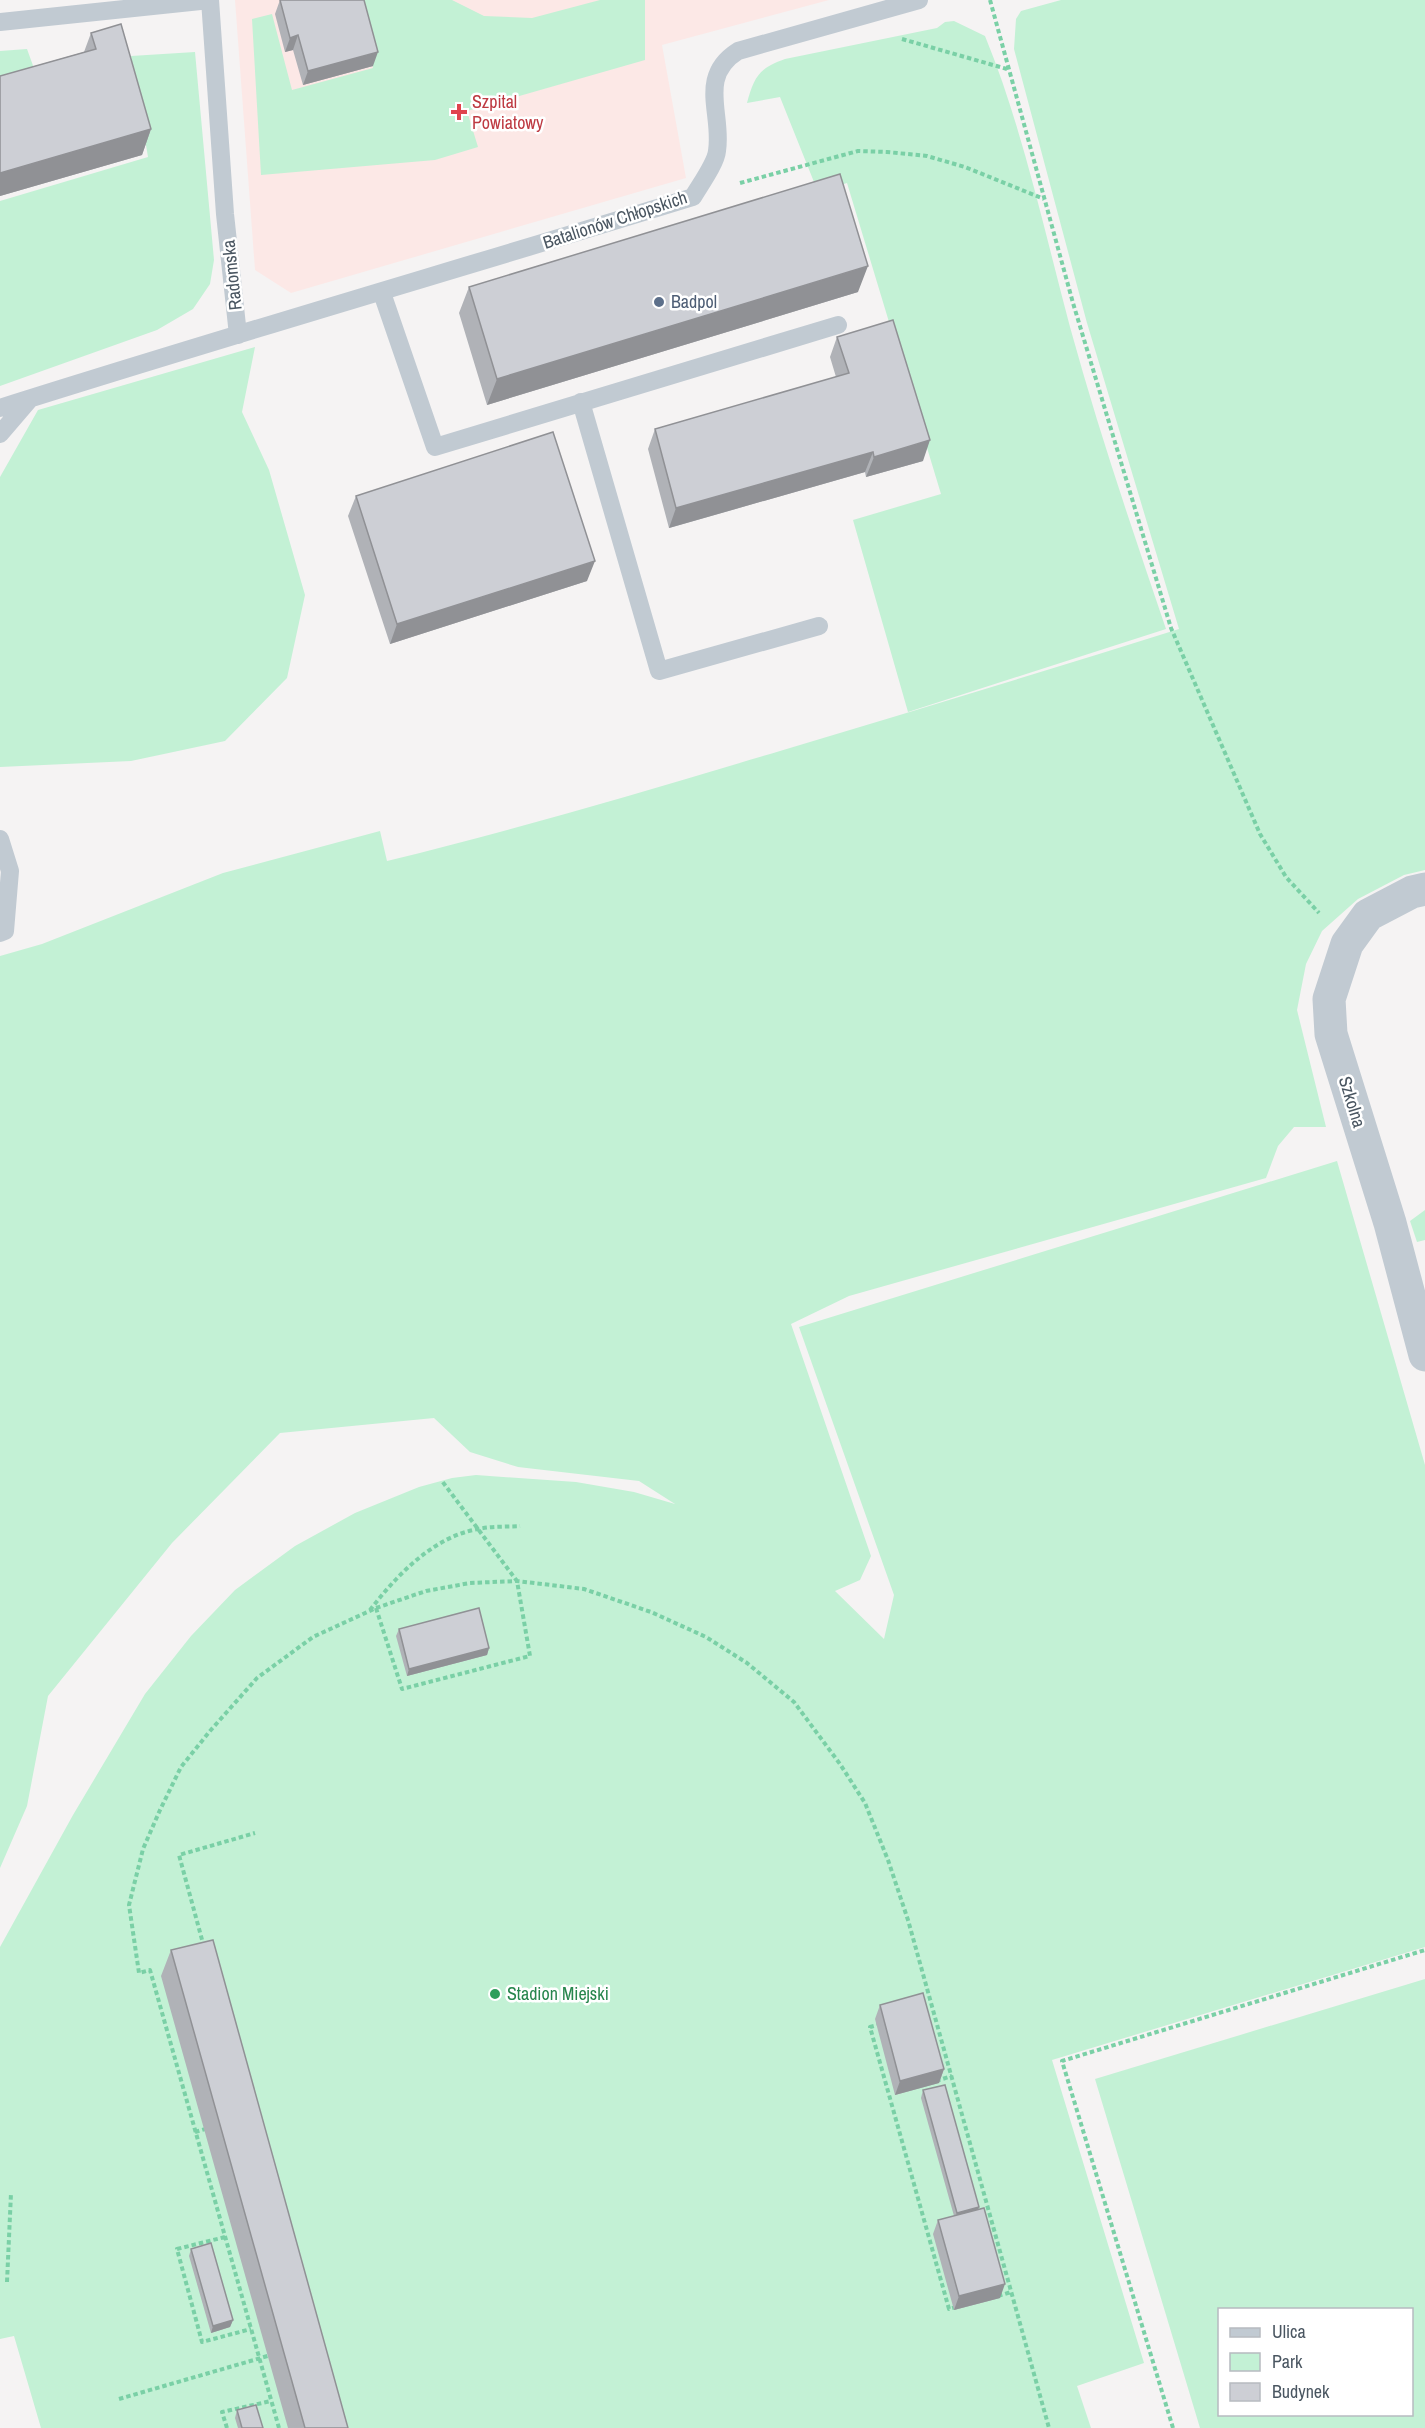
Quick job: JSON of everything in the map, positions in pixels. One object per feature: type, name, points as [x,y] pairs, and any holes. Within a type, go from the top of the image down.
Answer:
[{"type":"street","name":"Szkolna","points":[[1425,890],[1412,892],[1368,915],[1347,944],[1329,999],[1331,1034],[1390,1223],[1425,1355]]},
{"type":"lane","points":[[0,22],[210,0]]},
{"type":"lane","name":"Radomska","points":[[0,408],[238,335],[225,214],[210,0]]},
{"type":"lane","name":"Batalionów Chłopskich","points":[[238,335],[693,197],[717,152],[716,77],[725,59],[738,51],[919,0]]},
{"type":"lane","points":[[381,293],[435,447],[838,325]]},
{"type":"lane","points":[[0,434],[31,398]]},
{"type":"lane","points":[[581,402],[659,670],[819,626]]},
{"type":"lane","points":[[0,839],[10,871],[5,931],[0,933]]},
{"type":"path","points":[[990,0],[1121,467],[1171,628],[1260,834],[1286,877],[1322,917]]},
{"type":"path","points":[[841,21],[1008,69]]},
{"type":"path","points":[[693,197],[858,151],[927,156],[965,167],[1045,199]]},
{"type":"path","points":[[376,1608],[402,1689],[530,1656],[517,1581],[442,1481]]},
{"type":"path","points":[[369,1610],[390,1584],[428,1551],[479,1528],[520,1526]]},
{"type":"path","points":[[289,2421],[279,2426],[271,2401],[150,1970],[139,1973],[129,1905],[143,1849],[159,1810],[182,1767],[257,1678],[313,1637],[369,1610],[426,1592],[470,1583],[517,1581],[584,1589],[651,1612],[706,1637],[747,1663],[794,1702],[840,1764],[865,1803],[892,1870],[952,2076],[1049,2428]]},
{"type":"path","points":[[207,1957],[179,1856],[255,1833]]},
{"type":"path","points":[[1173,2428],[1062,2061],[1425,1950]]},
{"type":"path","points":[[153,1982],[165,1979]]},
{"type":"path","points":[[923,2013],[933,2010]]},
{"type":"path","points":[[891,2021],[870,2027],[949,2309],[959,2306]]},
{"type":"path","points":[[931,2082],[952,2076]]},
{"type":"path","points":[[889,2094],[900,2091]]},
{"type":"path","points":[[195,2132],[217,2126]]},
{"type":"path","points":[[7,2282],[10,2193]]},
{"type":"path","points":[[982,2225],[993,2222]]},
{"type":"path","points":[[225,2237],[177,2249],[202,2342],[251,2329]]},
{"type":"path","points":[[930,2241],[941,2238]]},
{"type":"path","points":[[235,2271],[245,2268]]},
{"type":"path","points":[[991,2298],[1011,2292]]},
{"type":"path","points":[[119,2399],[281,2353]]},
{"type":"path","points":[[226,2428],[222,2412],[271,2401]]},
{"type":"shaded area","name":"Szpital Powiatowy","points":[[235,0],[829,0],[662,45],[686,178],[291,293],[255,270]]},
{"type":"green space","points":[[356,0],[452,0],[484,16],[532,18],[600,0],[645,0],[645,60],[467,111],[478,147],[435,160],[261,175],[252,19],[272,14],[292,90],[373,68]]},
{"type":"green space","points":[[1061,0],[1425,0],[1425,870],[1404,875],[1358,899],[1322,931],[1306,964],[1297,1010],[1326,1127],[1294,1127],[1278,1146],[1266,1178],[849,1296],[791,1324],[871,1556],[860,1580],[835,1591],[884,1639],[894,1595],[799,1327],[1337,1161],[1425,1465],[1425,1947],[1052,2060],[1144,2363],[1077,2386],[1091,2428],[41,2428],[14,2336],[0,2339],[0,1947],[73,1815],[145,1694],[191,1636],[235,1590],[295,1546],[355,1513],[419,1487],[452,1478],[476,1475],[576,1482],[634,1492],[675,1504],[639,1481],[518,1467],[470,1452],[434,1418],[280,1433],[172,1543],[48,1696],[27,1806],[0,1868],[0,956],[42,944],[223,873],[380,831],[387,861],[436,849],[682,780],[1179,629],[1087,323],[1014,49],[1016,19],[1021,11]]},
{"type":"green space","points":[[954,21],[985,36],[1011,107],[1092,403],[1166,629],[908,712],[853,520],[941,494],[847,183],[818,192],[780,97],[747,103],[755,80],[763,70],[776,62],[937,28],[945,22]]},
{"type":"green space","points":[[27,49],[40,85],[0,96],[0,51]]},
{"type":"green space","points":[[195,52],[214,260],[210,284],[193,309],[157,330],[0,386],[0,201],[148,157],[131,56]]},
{"type":"green space","points":[[255,347],[242,412],[269,470],[305,595],[287,678],[225,741],[131,761],[0,767],[0,477],[38,410]]},
{"type":"green space","points":[[1425,1210],[1425,1240],[1417,1242],[1410,1221]]},
{"type":"green space","points":[[1425,1979],[1425,2428],[1200,2428],[1095,2079]]},
{"type":"building","points":[[280,0],[364,0],[378,52],[308,71],[298,35],[290,38]]},
{"type":"building","points":[[121,24],[151,129],[0,173],[0,76],[96,49],[91,33]]},
{"type":"building","name":"Badpol","points":[[840,174],[868,266],[497,379],[469,287]]},
{"type":"building","points":[[893,320],[930,440],[874,457],[873,452],[676,508],[655,429],[849,373],[837,337]]},
{"type":"building","points":[[553,432],[595,561],[397,624],[356,496]]},
{"type":"building","points":[[479,1608],[489,1648],[409,1669],[399,1629]]},
{"type":"building","points":[[213,1940],[348,2428],[305,2428],[171,1950]]},
{"type":"building","points":[[923,1993],[944,2069],[900,2081],[880,2005]]},
{"type":"building","points":[[945,2085],[979,2207],[957,2213],[923,2090]]},
{"type":"building","points":[[984,2208],[1005,2284],[959,2296],[938,2220]]},
{"type":"building","points":[[211,2243],[233,2320],[213,2326],[191,2249]]},
{"type":"building","points":[[256,2405],[263,2428],[242,2428],[237,2410]]},
{"type":"place","name":"Szpital Powiatowy","points":[[459,112]]},
{"type":"place","name":"Badpol","points":[[659,302]]},
{"type":"place","name":"Stadion Miejski","points":[[495,1994]]}]
